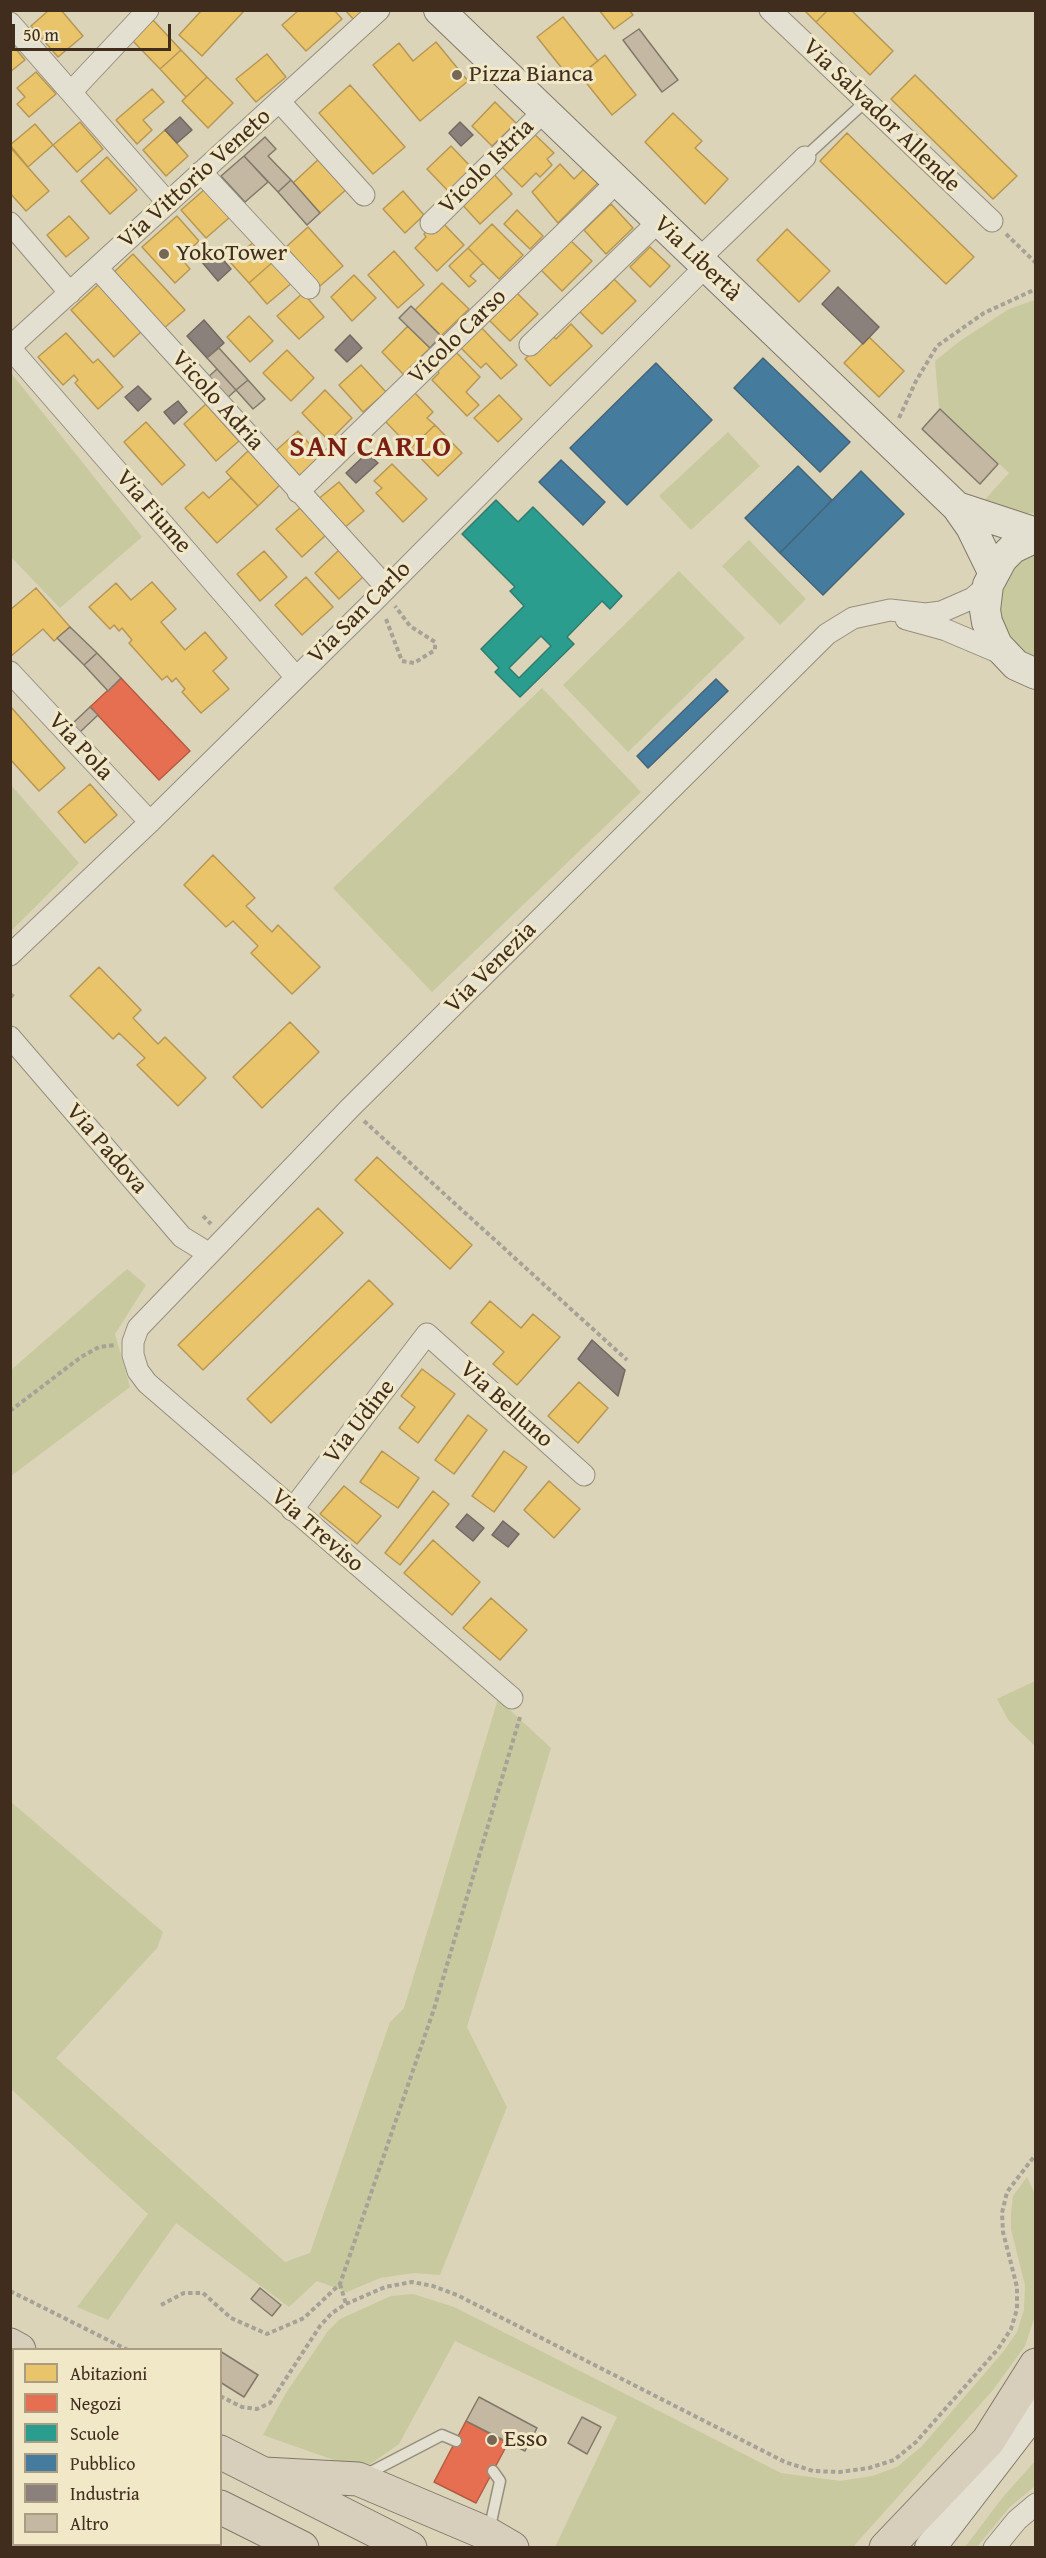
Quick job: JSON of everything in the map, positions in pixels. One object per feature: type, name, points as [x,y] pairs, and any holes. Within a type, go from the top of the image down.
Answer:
[{"type":"highway","points":[[886,2547],[988,2441],[1035,2365]]},
{"type":"highway","points":[[222,2453],[410,2547]]},
{"type":"highway","points":[[264,2474],[358,2479],[500,2541]]},
{"type":"highway","points":[[222,2508],[302,2547]]},
{"type":"street","points":[[71,92],[148,10]]},
{"type":"street","name":"Via Vittorio Veneto","points":[[10,348],[379,10]]},
{"type":"street","name":"Via Libertà","points":[[439,10],[957,507],[979,542],[991,578]]},
{"type":"street","name":"Via Salvador Allende","points":[[770,10],[992,221]]},
{"type":"street","points":[[10,23],[168,203]]},
{"type":"street","points":[[279,101],[364,195]]},
{"type":"street","name":"Vicolo Istria","points":[[431,223],[544,111]]},
{"type":"street","name":"Via San Carlo","points":[[10,955],[150,822],[380,595],[806,157]]},
{"type":"street","points":[[201,172],[309,288]]},
{"type":"street","name":"Vicolo Carso","points":[[298,492],[617,182]]},
{"type":"street","points":[[530,345],[658,222]]},
{"type":"street","points":[[10,223],[70,292]]},
{"type":"street","name":"Vicolo Adria","points":[[97,268],[298,492],[380,595]]},
{"type":"street","name":"Via Fiume","points":[[10,348],[296,676]]},
{"type":"street","name":"Via Libertà","points":[[957,507],[1035,535]]},
{"type":"street","points":[[1035,535],[1013,548],[991,578],[985,610],[991,634],[1005,655],[1016,665],[1035,674]]},
{"type":"street","name":"Via Venezia","points":[[133,1348],[138,1328],[208,1254],[349,1109],[827,634],[852,618],[879,612],[890,610],[926,614],[941,612],[973,598],[991,578]]},
{"type":"street","name":"Via Venezia","points":[[879,612],[946,630],[1005,655]]},
{"type":"street","name":"Via Pola","points":[[10,672],[150,822]]},
{"type":"street","name":"Via Padova","points":[[10,1037],[182,1237],[208,1254]]},
{"type":"street","name":"Via Belluno","points":[[427,1334],[584,1475]]},
{"type":"street","name":"Via Udine","points":[[292,1510],[427,1334]]},
{"type":"street","name":"Via Treviso","points":[[133,1348],[138,1371],[147,1383],[512,1698]]},
{"type":"street","points":[[930,2547],[1032,2415]]},
{"type":"street","points":[[994,2547],[1017,2520],[1035,2504]]},
{"type":"lane","points":[[806,157],[865,102]]},
{"type":"lane","points":[[358,2479],[442,2435],[456,2441]]},
{"type":"lane","points":[[493,2471],[500,2481],[500,2541]]},
{"type":"path","points":[[992,221],[1035,263]]},
{"type":"path","points":[[888,443],[916,381],[937,346],[984,313],[1035,289]]},
{"type":"path","points":[[380,595],[410,626],[435,642],[435,650],[414,663],[402,661],[384,615],[380,595]]},
{"type":"path","points":[[349,1109],[627,1359]]},
{"type":"path","points":[[10,1411],[81,1357],[99,1347],[133,1348]]},
{"type":"path","points":[[161,2305],[184,2293],[203,2293],[231,2318],[267,2334],[304,2318],[340,2284],[430,2020],[454,1941],[520,1716],[512,1698]]},
{"type":"path","points":[[222,2397],[242,2407],[257,2409],[270,2403],[320,2326],[346,2304],[385,2287],[412,2282],[433,2286],[457,2295],[785,2462],[813,2471],[840,2472],[869,2468],[894,2460],[916,2442],[998,2349],[1011,2329],[1017,2309],[1017,2287],[1003,2232],[1002,2212],[1007,2192],[1035,2154]]},
{"type":"path","points":[[340,2284],[346,2304]]},
{"type":"path","points":[[10,2291],[126,2348]]},
{"type":"green space","points":[[1035,300],[1035,513],[1019,513],[979,506],[1009,473],[939,407],[935,361],[960,341],[1009,309]]},
{"type":"green space","points":[[11,373],[142,537],[60,608],[11,557]]},
{"type":"green space","points":[[728,432],[760,466],[691,530],[659,496]]},
{"type":"green space","points":[[749,540],[806,599],[780,625],[722,566]]},
{"type":"green space","points":[[1035,549],[1035,662],[1018,652],[998,617],[1002,581],[1011,566]]},
{"type":"green space","points":[[679,571],[745,638],[628,752],[563,685]]},
{"type":"green space","points":[[542,688],[641,792],[432,992],[333,888]]},
{"type":"green space","points":[[11,785],[79,863],[10,931]]},
{"type":"green space","points":[[127,1269],[146,1285],[115,1334],[130,1387],[11,1476],[11,1370]]},
{"type":"green space","points":[[1035,1681],[1035,1746],[1009,1721],[997,1699]]},
{"type":"green space","points":[[498,1699],[551,1748],[467,2027],[507,2107],[440,2275],[414,2273],[380,2278],[347,2292],[317,2281],[289,2307],[176,2223],[108,2320],[77,2307],[148,2214],[11,2089],[10,1801],[163,1932],[157,1948],[56,2058],[285,2262],[310,2253],[390,2022],[404,2008]]},
{"type":"green space","points":[[1027,2177],[1035,2194],[1035,2316],[1025,2346],[993,2390],[853,2547],[555,2547],[617,2417],[455,2341],[399,2444],[362,2470],[263,2435],[286,2393],[328,2331],[340,2319],[391,2296],[413,2294],[454,2307],[781,2473],[840,2481],[872,2476],[897,2467],[922,2446],[1003,2352],[1017,2332],[1024,2310],[1025,2285],[1011,2229],[1011,2214],[1013,2196]]},
{"type":"green space","points":[[1035,2461],[1035,2486],[1009,2508],[977,2547],[965,2547],[1003,2497]]},
{"type":"building: Abitazioni","points":[[49,10],[61,10],[83,36],[58,57],[31,26]]},
{"type":"building: Abitazioni","points":[[202,10],[244,11],[202,56],[179,35]]},
{"type":"building: Abitazioni","points":[[299,10],[334,10],[342,19],[306,51],[282,25]]},
{"type":"building: Abitazioni","points":[[345,10],[366,10],[355,21]]},
{"type":"building: Abitazioni","points":[[599,10],[629,10],[633,15],[614,29]]},
{"type":"building: Abitazioni","points":[[804,10],[828,10],[816,22]]},
{"type":"building: Abitazioni","points":[[828,10],[851,10],[893,51],[870,75],[816,22]]},
{"type":"building: Abitazioni","points":[[563,17],[598,61],[572,81],[537,37]]},
{"type":"building: Abitazioni","points":[[153,20],[181,50],[160,69],[132,40]]},
{"type":"building: Abitazioni","points":[[10,42],[25,60],[10,72]]},
{"type":"building: Abitazioni","points":[[436,42],[468,81],[420,121],[373,65],[399,43],[413,61]]},
{"type":"building: Abitazioni","points":[[181,50],[207,77],[186,97],[160,69]]},
{"type":"building: Abitazioni","points":[[267,54],[286,77],[256,102],[236,79]]},
{"type":"building: Abitazioni","points":[[605,55],[636,95],[612,115],[580,75]]},
{"type":"building: Abitazioni","points":[[36,72],[56,94],[29,117],[17,104],[25,97],[17,88]]},
{"type":"building: Abitazioni","points":[[915,75],[1017,176],[993,199],[891,99]]},
{"type":"building: Abitazioni","points":[[207,77],[233,103],[208,128],[182,101]]},
{"type":"building: Abitazioni","points":[[350,85],[405,147],[373,174],[319,113]]},
{"type":"building: Abitazioni","points":[[152,89],[164,102],[143,120],[152,130],[137,144],[116,120]]},
{"type":"building: Abitazioni","points":[[495,102],[516,123],[492,146],[472,126]]},
{"type":"building: Abitazioni","points":[[673,113],[702,141],[695,148],[728,179],[705,204],[645,142]]},
{"type":"building: Abitazioni","points":[[80,122],[103,149],[77,172],[53,145]]},
{"type":"building: Abitazioni","points":[[35,124],[53,145],[28,167],[10,145]]},
{"type":"building: Abitazioni","points":[[529,129],[554,153],[547,159],[552,165],[540,177],[536,173],[522,187],[497,162]]},
{"type":"building: Abitazioni","points":[[165,130],[188,156],[166,176],[143,150]]},
{"type":"building: Abitazioni","points":[[847,133],[974,257],[946,284],[820,161]]},
{"type":"building: Abitazioni","points":[[451,146],[473,169],[449,192],[427,169]]},
{"type":"building: Abitazioni","points":[[10,147],[49,191],[26,211],[10,193]]},
{"type":"building: Abitazioni","points":[[107,157],[137,190],[110,214],[81,181]]},
{"type":"building: Abitazioni","points":[[321,157],[349,187],[320,213],[293,183]]},
{"type":"building: Abitazioni","points":[[560,164],[574,179],[584,169],[598,183],[558,223],[532,192]]},
{"type":"building: Abitazioni","points":[[491,171],[512,194],[480,224],[459,201]]},
{"type":"building: Abitazioni","points":[[205,189],[230,217],[206,238],[181,210]]},
{"type":"building: Abitazioni","points":[[403,191],[424,215],[405,233],[383,209]]},
{"type":"building: Abitazioni","points":[[611,204],[633,228],[606,254],[584,230]]},
{"type":"building: Abitazioni","points":[[517,210],[543,236],[530,249],[504,224]]},
{"type":"building: Abitazioni","points":[[69,216],[89,238],[66,257],[47,235]]},
{"type":"building: Abitazioni","points":[[177,216],[199,241],[181,258],[190,269],[175,283],[142,247]]},
{"type":"building: Abitazioni","points":[[439,219],[464,245],[437,271],[415,248],[426,237],[424,234]]},
{"type":"building: Abitazioni","points":[[492,224],[523,255],[499,279],[468,248]]},
{"type":"building: Abitazioni","points":[[308,227],[343,266],[320,286],[286,247]]},
{"type":"building: Abitazioni","points":[[787,229],[830,271],[799,302],[757,260]]},
{"type":"building: Abitazioni","points":[[256,240],[274,261],[249,283],[230,262]]},
{"type":"building: Abitazioni","points":[[570,240],[592,261],[562,291],[541,270]]},
{"type":"building: Abitazioni","points":[[650,247],[670,266],[650,287],[630,267]]},
{"type":"building: Abitazioni","points":[[468,248],[483,263],[470,276],[476,281],[469,287],[449,266]]},
{"type":"building: Abitazioni","points":[[394,251],[424,285],[398,308],[368,275]]},
{"type":"building: Abitazioni","points":[[133,254],[185,310],[163,329],[112,274]]},
{"type":"building: Abitazioni","points":[[274,261],[293,282],[267,304],[249,283]]},
{"type":"building: Abitazioni","points":[[354,275],[376,298],[352,321],[331,297]]},
{"type":"building: Abitazioni","points":[[614,279],[636,301],[602,334],[576,308],[600,284],[605,289]]},
{"type":"building: Abitazioni","points":[[442,283],[469,309],[441,336],[415,310]]},
{"type":"building: Abitazioni","points":[[99,284],[142,331],[114,357],[71,310]]},
{"type":"building: Abitazioni","points":[[515,291],[538,314],[510,341],[487,318]]},
{"type":"building: Abitazioni","points":[[303,293],[324,317],[299,339],[277,316]]},
{"type":"building: Abitazioni","points":[[249,316],[273,341],[250,362],[227,337]]},
{"type":"building: Abitazioni","points":[[571,324],[592,346],[550,386],[525,359],[551,334],[556,339]]},
{"type":"building: Abitazioni","points":[[479,325],[517,365],[501,379],[486,363],[481,368],[458,345]]},
{"type":"building: Abitazioni","points":[[408,326],[430,348],[403,374],[382,352]]},
{"type":"building: Abitazioni","points":[[66,333],[93,363],[98,359],[123,387],[98,409],[75,383],[78,380],[74,375],[63,385],[38,357]]},
{"type":"building: Abitazioni","points":[[869,337],[904,371],[879,397],[844,363]]},
{"type":"building: Abitazioni","points":[[452,348],[480,377],[466,392],[479,405],[467,416],[432,380],[439,373],[433,367]]},
{"type":"building: Abitazioni","points":[[287,350],[314,378],[291,401],[263,373]]},
{"type":"building: Abitazioni","points":[[361,365],[386,392],[363,412],[339,385]]},
{"type":"building: Abitazioni","points":[[325,390],[352,418],[329,441],[302,413]]},
{"type":"building: Abitazioni","points":[[413,391],[433,412],[427,418],[435,425],[411,448],[383,419]]},
{"type":"building: Abitazioni","points":[[499,395],[522,419],[498,442],[474,418]]},
{"type":"building: Abitazioni","points":[[206,404],[239,441],[216,461],[184,424]]},
{"type":"building: Abitazioni","points":[[146,422],[185,465],[162,485],[124,442]]},
{"type":"building: Abitazioni","points":[[435,425],[462,453],[438,476],[411,448]]},
{"type":"building: Abitazioni","points":[[298,431],[321,457],[295,480],[272,454]]},
{"type":"building: Abitazioni","points":[[249,450],[281,484],[258,506],[226,472]]},
{"type":"building: Abitazioni","points":[[392,464],[427,499],[403,522],[376,493],[382,488],[374,481]]},
{"type":"building: Abitazioni","points":[[231,478],[258,506],[217,543],[185,508],[203,492],[209,498]]},
{"type":"building: Abitazioni","points":[[339,482],[364,511],[343,529],[317,500]]},
{"type":"building: Abitazioni","points":[[300,508],[326,535],[302,557],[276,529]]},
{"type":"building: Abitazioni","points":[[339,550],[363,577],[339,599],[315,573]]},
{"type":"building: Abitazioni","points":[[264,551],[287,577],[260,601],[237,574]]},
{"type":"building: Abitazioni","points":[[306,577],[333,607],[302,635],[275,605]]},
{"type":"building: Abitazioni","points":[[152,582],[176,609],[161,622],[185,650],[205,632],[227,658],[213,671],[229,689],[201,713],[182,692],[185,689],[176,678],[172,682],[167,676],[162,680],[129,643],[132,640],[122,628],[119,631],[114,625],[110,629],[89,607],[116,583],[131,600]]},
{"type":"building: Abitazioni","points":[[36,588],[70,627],[54,641],[43,629],[10,657],[10,610]]},
{"type":"building: Abitazioni","points":[[10,706],[65,768],[39,791],[10,759]]},
{"type":"building: Abitazioni","points":[[90,784],[117,815],[85,843],[58,812]]},
{"type":"building: Abitazioni","points":[[213,855],[255,898],[246,906],[272,932],[278,925],[320,967],[292,994],[251,953],[258,946],[233,921],[226,927],[184,885]]},
{"type":"building: Abitazioni","points":[[99,967],[141,1010],[133,1018],[158,1044],[165,1037],[206,1078],[178,1106],[137,1065],[145,1058],[119,1033],[113,1039],[70,996]]},
{"type":"building: Abitazioni","points":[[290,1022],[319,1052],[262,1108],[233,1077]]},
{"type":"building: Abitazioni","points":[[377,1157],[472,1245],[450,1269],[355,1180]]},
{"type":"building: Abitazioni","points":[[318,1208],[343,1233],[203,1370],[178,1345]]},
{"type":"building: Abitazioni","points":[[369,1280],[393,1304],[271,1423],[247,1399]]},
{"type":"building: Abitazioni","points":[[490,1301],[521,1328],[533,1314],[560,1337],[517,1385],[493,1364],[504,1352],[471,1323]]},
{"type":"building: Abitazioni","points":[[422,1369],[455,1394],[418,1443],[399,1428],[415,1407],[401,1396]]},
{"type":"building: Abitazioni","points":[[579,1382],[608,1408],[578,1443],[548,1416]]},
{"type":"building: Abitazioni","points":[[468,1415],[487,1430],[454,1474],[435,1460]]},
{"type":"building: Abitazioni","points":[[382,1451],[419,1478],[398,1508],[360,1482]]},
{"type":"building: Abitazioni","points":[[504,1451],[527,1467],[494,1512],[472,1496]]},
{"type":"building: Abitazioni","points":[[549,1481],[580,1509],[554,1538],[524,1510]]},
{"type":"building: Abitazioni","points":[[344,1486],[381,1516],[357,1544],[320,1514]]},
{"type":"building: Abitazioni","points":[[433,1491],[449,1504],[400,1565],[385,1553]]},
{"type":"building: Abitazioni","points":[[433,1540],[480,1582],[452,1615],[404,1573]]},
{"type":"building: Abitazioni","points":[[491,1598],[527,1630],[500,1660],[463,1628]]},
{"type":"building: Negozi","points":[[121,678],[190,751],[159,780],[90,707]]},
{"type":"building: Negozi","points":[[466,2421],[508,2443],[476,2503],[434,2482]]},
{"type":"building: Scuole","points":[[496,500],[518,522],[533,507],[622,596],[610,609],[602,601],[567,637],[574,644],[520,697],[495,672],[499,668],[481,649],[524,606],[510,591],[515,587],[462,534]],"holes":[[[541,636],[551,646],[519,678],[509,668]]]},
{"type":"building: Pubblico","points":[[763,358],[850,442],[820,472],[734,388]]},
{"type":"building: Pubblico","points":[[656,363],[712,420],[627,505],[570,448]]},
{"type":"building: Pubblico","points":[[561,460],[605,502],[583,525],[539,482]]},
{"type":"building: Pubblico","points":[[798,466],[832,500],[780,553],[745,518]]},
{"type":"building: Pubblico","points":[[861,471],[904,514],[823,595],[780,553]]},
{"type":"building: Pubblico","points":[[716,679],[728,691],[648,768],[637,756]]},
{"type":"building: Industria","points":[[180,117],[192,130],[177,143],[165,130]]},
{"type":"building: Industria","points":[[460,122],[473,135],[461,146],[449,133]]},
{"type":"building: Industria","points":[[214,249],[231,269],[218,281],[201,261]]},
{"type":"building: Industria","points":[[838,287],[879,327],[863,344],[822,304]]},
{"type":"building: Industria","points":[[204,320],[224,343],[207,358],[187,336]]},
{"type":"building: Industria","points":[[350,335],[362,348],[347,362],[335,350]]},
{"type":"building: Industria","points":[[138,386],[151,399],[138,411],[125,397]]},
{"type":"building: Industria","points":[[178,401],[187,412],[174,424],[164,412]]},
{"type":"building: Industria","points":[[367,453],[378,463],[356,483],[346,473]]},
{"type":"building: Industria","points":[[592,1340],[625,1370],[618,1396],[578,1359]]},
{"type":"building: Industria","points":[[467,1514],[484,1528],[473,1541],[456,1527]]},
{"type":"building: Industria","points":[[503,1521],[519,1534],[508,1547],[492,1535]]},
{"type":"building: Altro","points":[[639,29],[678,80],[662,92],[623,40]]},
{"type":"building: Altro","points":[[265,137],[276,149],[268,156],[291,180],[278,192],[244,156]]},
{"type":"building: Altro","points":[[244,156],[268,182],[245,202],[221,176]]},
{"type":"building: Altro","points":[[291,180],[320,213],[307,225],[278,192]]},
{"type":"building: Altro","points":[[411,306],[441,336],[430,348],[399,318]]},
{"type":"building: Altro","points":[[219,348],[248,380],[236,390],[207,358]]},
{"type":"building: Altro","points":[[217,369],[236,390],[225,400],[206,379]]},
{"type":"building: Altro","points":[[248,380],[265,399],[253,409],[236,390]]},
{"type":"building: Altro","points":[[940,409],[998,464],[980,484],[922,429]]},
{"type":"building: Altro","points":[[70,627],[97,653],[84,665],[57,638]]},
{"type":"building: Altro","points":[[97,653],[121,678],[108,691],[84,665]]},
{"type":"building: Altro","points":[[90,707],[98,715],[80,732],[72,724]]},
{"type":"building: Altro","points":[[260,2288],[281,2305],[272,2316],[251,2299]]},
{"type":"building: Altro","points":[[222,2352],[258,2375],[244,2397],[222,2383]]},
{"type":"building: Altro","points":[[479,2397],[537,2428],[525,2451],[466,2421]]},
{"type":"building: Altro","points":[[582,2417],[601,2427],[587,2454],[568,2443]]},
{"type":"place","name":"Pizza Bianca","points":[[457,75]]},
{"type":"place","name":"YokoTower","points":[[164,254]]},
{"type":"place","name":"Esso","points":[[492,2440]]},
{"type":"district","name":"SAN CARLO","points":[[371,448]]}]
